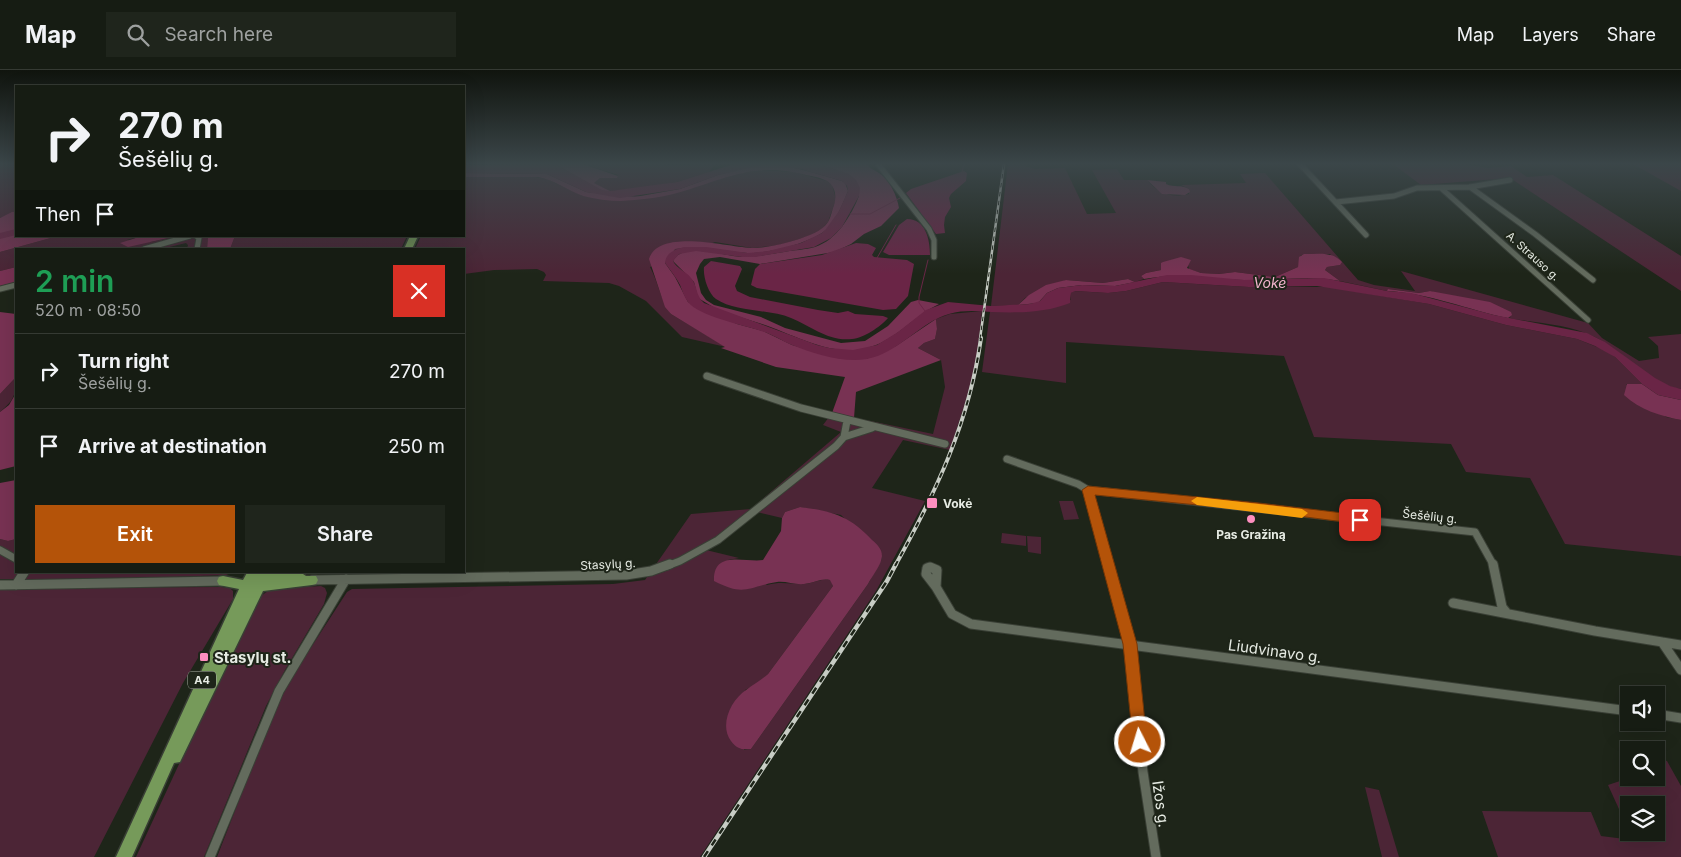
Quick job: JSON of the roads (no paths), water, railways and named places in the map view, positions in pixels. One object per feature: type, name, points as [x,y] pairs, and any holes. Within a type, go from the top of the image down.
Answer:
[{"type":"highway","points":[[223,581],[256,578],[312,580]]},
{"type":"highway","name":"A4","points":[[124,857],[162,775],[183,741],[256,578]]},
{"type":"street","points":[[906,201],[933,236],[936,246],[934,257]]},
{"type":"street","points":[[1336,202],[1348,201]]},
{"type":"street","name":"A. Strauso g.","points":[[1455,201],[1588,320]]},
{"type":"street","points":[[1489,201],[1536,234],[1593,280]]},
{"type":"street","points":[[1336,202],[1366,235]]},
{"type":"street","points":[[148,248],[186,237]]},
{"type":"street","points":[[0,289],[15,285]]},
{"type":"street","points":[[707,376],[773,400],[847,421],[945,444]]},
{"type":"street","points":[[844,437],[847,421]]},
{"type":"street","points":[[844,437],[875,427]]},
{"type":"street","name":"Stasylų g.","points":[[312,580],[610,576],[651,571],[680,561],[718,540],[836,446],[844,437]]},
{"type":"street","points":[[1007,459],[1078,484],[1088,490]]},
{"type":"street","name":"Šešėlių g.","points":[[1088,490],[1259,507],[1475,532],[1493,563],[1502,607],[1506,612]]},
{"type":"street","name":"Ižos g.","points":[[1088,490],[1130,644],[1143,772],[1156,857]]},
{"type":"street","points":[[0,550],[15,558]]},
{"type":"street","points":[[16,585],[24,573]]},
{"type":"street","points":[[210,857],[279,691],[346,579]]},
{"type":"street","points":[[0,585],[223,581]]},
{"type":"street","name":"Liudvinavo g.","points":[[936,586],[952,614],[965,622],[1620,710]]},
{"type":"street","points":[[1453,603],[1506,612],[1528,619],[1681,645]]},
{"type":"street","points":[[1662,642],[1681,670]]},
{"type":"street","points":[[1665,715],[1681,718]]},
{"type":"water","points":[[844,201],[856,201],[842,227],[831,238],[814,247],[755,257],[696,251],[679,254],[673,261],[691,278],[699,297],[704,303],[817,345],[853,350],[877,345],[898,332],[926,310],[948,302],[991,306],[1030,304],[1040,301],[1047,293],[1058,288],[1082,285],[1115,286],[1167,275],[1191,275],[1244,280],[1324,278],[1387,291],[1411,293],[1494,315],[1587,333],[1605,342],[1655,378],[1670,386],[1681,389],[1681,400],[1658,395],[1642,384],[1615,357],[1577,339],[1506,325],[1429,304],[1317,286],[1249,287],[1163,282],[1126,291],[1108,293],[1075,291],[1071,293],[1070,303],[1041,311],[970,311],[949,314],[928,324],[879,356],[848,360],[819,354],[788,343],[765,332],[701,312],[688,302],[678,282],[665,263],[669,254],[685,247],[706,247],[748,253],[768,251],[801,243],[822,233],[839,211]]},
{"type":"water","points":[[912,201],[950,201],[951,207],[945,217],[945,233],[936,234]]},
{"type":"water","points":[[907,219],[923,226],[928,237],[930,255],[889,255],[883,252],[899,225]]},
{"type":"water","points":[[856,243],[868,244],[876,248],[872,255],[874,257],[907,260],[914,264],[908,296],[896,309],[883,310],[757,288],[751,285],[755,269],[760,264],[822,255]]},
{"type":"water","points":[[711,261],[740,266],[742,269],[735,286],[737,291],[750,297],[818,310],[838,313],[848,311],[855,314],[888,318],[867,334],[857,338],[844,339],[820,333],[782,315],[733,306],[716,299],[708,289],[704,267]]},
{"type":"waterway","points":[[850,214],[870,214],[895,201]]},
{"type":"waterway","points":[[877,258],[896,225]]},
{"type":"waterway","name":"Vokė","points":[[0,236],[15,232]]},
{"type":"waterway","points":[[925,311],[919,303],[919,297],[928,260]]},
{"type":"railway","points":[[980,339],[999,201]]},
{"type":"railway","points":[[895,566],[924,511],[949,456],[968,399],[976,369],[981,338]]},
{"type":"railway","points":[[704,857],[887,581],[896,564]]},
{"type":"place","name":"Vokė","points":[[932,503]]},
{"type":"place","name":"Pas Gražiną","points":[[1251,519]]},
{"type":"place","name":"Stasylų st.","points":[[204,657]]}]
